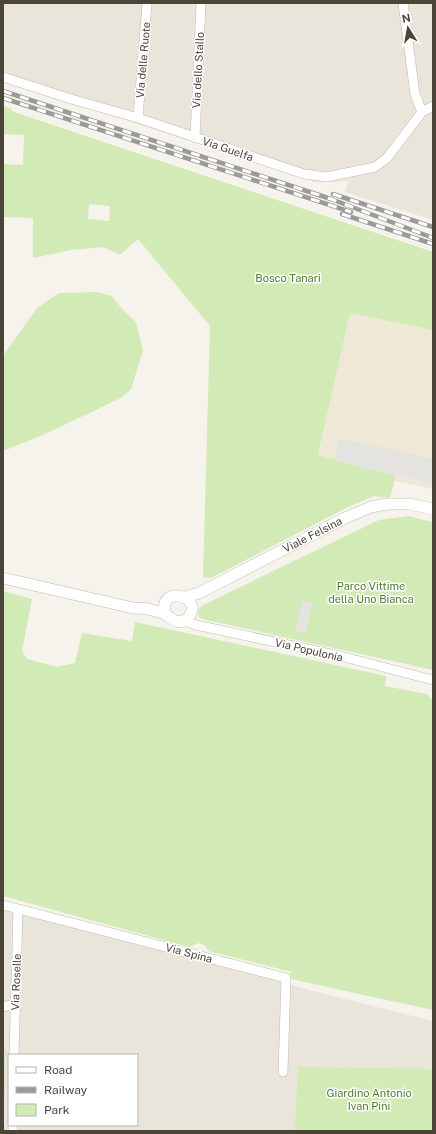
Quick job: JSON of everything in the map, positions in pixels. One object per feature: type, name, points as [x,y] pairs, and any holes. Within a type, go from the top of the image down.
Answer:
[{"type":"street","name":"Via delle Ruote","points":[[138,118],[147,3]]},
{"type":"street","name":"Via dello Stallo","points":[[195,138],[201,3]]},
{"type":"street","points":[[403,3],[415,94],[422,112]]},
{"type":"street","name":"Via Guelfa","points":[[3,77],[71,99],[138,118],[304,174],[327,177],[375,167],[387,158],[422,112],[433,106]]},
{"type":"street","name":"Viale Felsina","points":[[3,578],[133,608],[166,610],[166,602],[173,596],[181,596],[188,600],[345,518],[371,507],[387,504],[409,504],[433,509]]},
{"type":"street","points":[[166,610],[173,621],[178,622],[186,620],[191,612],[188,600]]},
{"type":"street","name":"Via Populonia","points":[[186,620],[196,625],[340,656],[433,680]]},
{"type":"street","name":"Via Spina","points":[[3,905],[286,978],[283,1072]]},
{"type":"street","name":"Via Roselle","points":[[14,1054],[14,1004],[18,909]]},
{"type":"street","points":[[3,1007],[14,1004]]},
{"type":"shaded area","points":[[3,3],[433,3],[433,220],[345,192],[349,180],[337,182],[315,182],[3,80]]},
{"type":"shaded area","points":[[350,313],[433,330],[433,489],[395,481],[396,476],[318,456]]},
{"type":"shaded area","points":[[340,438],[433,459],[433,484],[334,460]]},
{"type":"shaded area","points":[[302,601],[313,603],[306,633],[295,631]]},
{"type":"shaded area","points":[[3,903],[313,991],[433,1021],[433,1131],[3,1131]]},
{"type":"green space","name":"Bosco Tanari","points":[[3,106],[10,108],[14,112],[433,252],[433,330],[350,313],[318,455],[396,476],[390,498],[374,496],[348,507],[211,578],[203,577],[210,326],[138,239],[120,255],[103,247],[71,250],[33,258],[33,218],[3,217],[3,164],[23,165],[24,135],[3,134]],"holes":[[[89,204],[110,206],[109,221],[88,219]]]},
{"type":"green space","points":[[97,292],[112,296],[123,310],[136,322],[143,351],[131,389],[121,398],[45,434],[3,451],[3,356],[37,308],[59,293]]},
{"type":"green space","name":"Parco Vittime della Uno Bianca","points":[[408,516],[433,522],[433,670],[202,619],[199,617],[198,610],[203,605],[379,520]]},
{"type":"green space","points":[[3,591],[32,599],[22,651],[27,659],[57,667],[75,663],[82,633],[132,641],[135,622],[386,676],[385,686],[427,694],[433,699],[433,1010],[286,978],[292,972],[208,951],[206,946],[199,943],[189,947],[3,896]]},
{"type":"green space","points":[[3,1049],[6,1049],[3,1119]]},
{"type":"green space","name":"Giardino Antonio Ivan Pini","points":[[298,1067],[433,1069],[433,1131],[295,1131]]},
{"type":"railway","points":[[3,91],[331,199],[433,238]]},
{"type":"railway","points":[[3,98],[351,212]]},
{"type":"railway","points":[[333,194],[433,227]]},
{"type":"railway","points":[[342,214],[433,244]]}]
